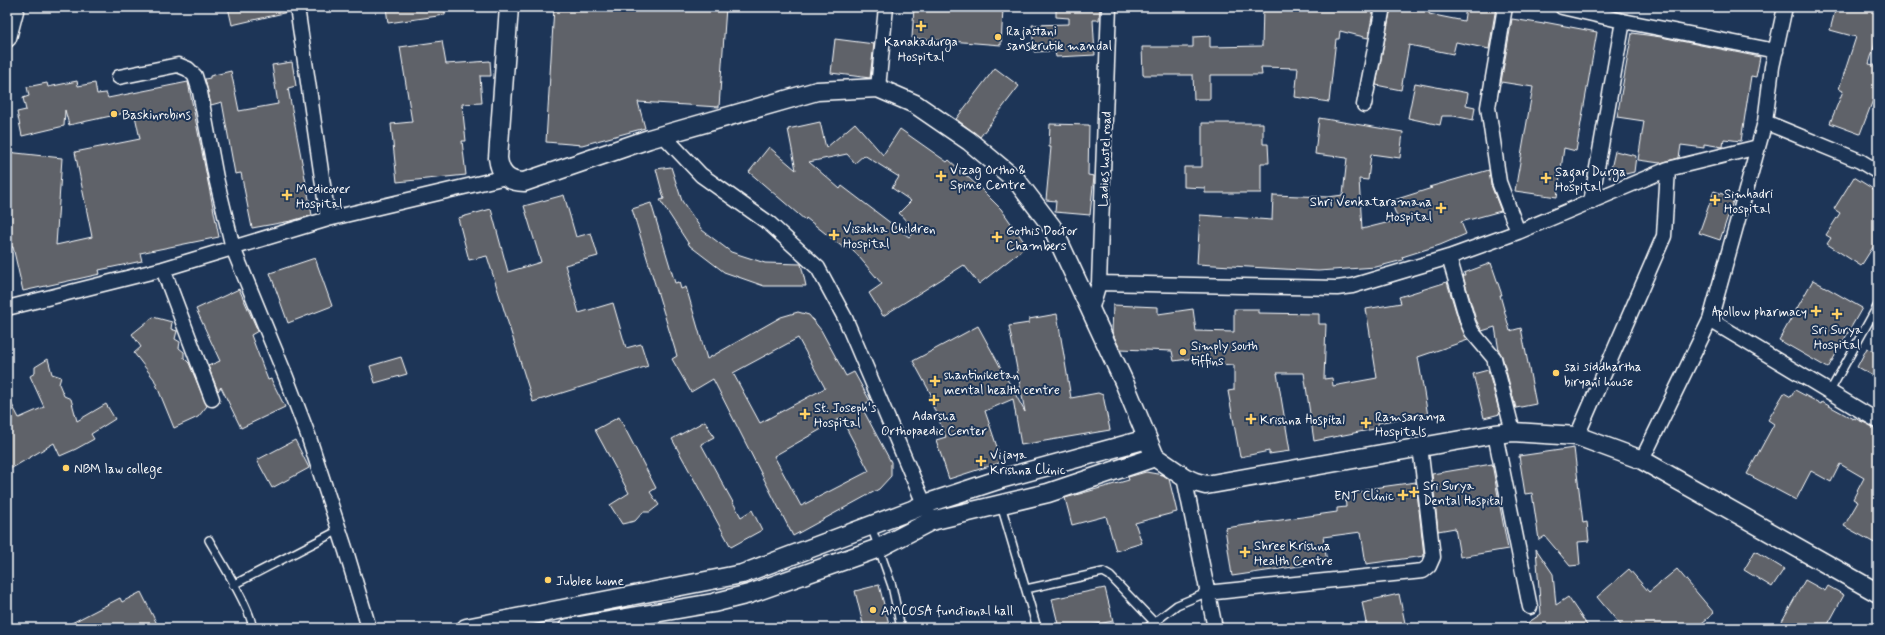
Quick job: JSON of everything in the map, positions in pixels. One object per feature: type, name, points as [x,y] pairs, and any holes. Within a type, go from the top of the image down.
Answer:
[{"type":"street","points":[[7,38],[14,7]]},
{"type":"street","points":[[297,7],[328,219]]},
{"type":"street","points":[[509,7],[498,158],[500,168],[506,177],[516,182],[524,182],[663,135],[817,90],[878,88],[915,104],[970,141],[1017,181],[1052,227],[1124,382],[1155,457],[1184,477],[1195,482],[1206,484],[1495,434],[1513,432],[1578,436],[1642,460],[1878,593]]},
{"type":"street","points":[[878,88],[886,7]]},
{"type":"street","name":"Ladies hostel road","points":[[1091,310],[1099,283],[1109,7]]},
{"type":"street","points":[[1364,104],[1383,7]]},
{"type":"street","points":[[1504,7],[1488,107],[1499,182],[1518,232]]},
{"type":"street","points":[[1562,7],[1623,22],[1776,51]]},
{"type":"street","points":[[1642,460],[1710,320],[1765,122],[1776,51],[1786,7]]},
{"type":"street","points":[[1591,202],[1623,22]]},
{"type":"street","points":[[119,78],[178,65],[188,69],[195,76],[200,92],[216,178],[232,248],[286,377],[308,435],[369,628]]},
{"type":"street","points":[[1765,122],[1860,160],[1878,172]]},
{"type":"street","points":[[663,135],[701,174],[770,224],[818,268],[845,318],[931,521]]},
{"type":"street","points":[[1099,283],[1337,288],[1352,286],[1449,257],[1518,232],[1668,170],[1758,147]]},
{"type":"street","points":[[1578,436],[1664,236],[1668,170]]},
{"type":"street","points":[[7,308],[162,269],[328,219],[506,177]]},
{"type":"street","points":[[1449,257],[1472,332],[1494,358],[1513,432]]},
{"type":"street","points":[[162,269],[212,399]]},
{"type":"street","points":[[1710,320],[1829,393],[1878,421]]},
{"type":"street","points":[[1495,434],[1530,607]]},
{"type":"street","points":[[466,628],[742,574],[871,526],[925,504],[1004,478],[1147,440]]},
{"type":"street","points":[[1206,593],[1423,571],[1429,566],[1433,557],[1420,446]]},
{"type":"street","points":[[568,628],[713,603],[749,594],[879,548],[931,521],[1048,493],[1155,457]]},
{"type":"street","points":[[1184,477],[1206,593],[1215,628]]},
{"type":"street","points":[[742,574],[749,594]]},
{"type":"lane","points":[[1829,393],[1878,305]]},
{"type":"lane","points":[[1001,504],[1037,628]]},
{"type":"lane","points":[[871,526],[892,586],[901,628]]},
{"type":"lane","points":[[234,585],[338,530]]},
{"type":"lane","points":[[209,540],[253,623],[252,628]]},
{"type":"lane","points":[[1026,589],[1103,572],[1110,576],[1154,622]]},
{"type":"lane","points":[[1147,628],[1177,605],[1206,593]]},
{"type":"building","points":[[228,7],[288,7],[288,12],[232,25]]},
{"type":"building","points":[[386,7],[445,7],[445,15],[388,23]]},
{"type":"building","points":[[554,7],[726,7],[719,107],[638,102],[645,128],[582,145],[546,142]]},
{"type":"building","points":[[914,7],[1003,9],[1001,45],[912,38]]},
{"type":"building","points":[[1056,7],[1100,7],[1099,20],[1093,20],[1095,55],[1056,57],[1055,51],[1034,52],[1032,25],[1069,24],[1069,18],[1056,17]]},
{"type":"building","points":[[1263,7],[1374,7],[1368,38],[1340,31],[1339,39],[1336,39],[1329,102],[1295,97],[1298,68],[1261,67],[1262,75],[1210,75],[1210,99],[1194,99],[1193,75],[1143,75],[1142,47],[1193,47],[1193,37],[1210,36],[1210,47],[1262,46]]},
{"type":"building","points":[[1391,7],[1430,7],[1429,14],[1464,21],[1466,7],[1496,7],[1489,49],[1456,42],[1453,54],[1409,45],[1401,90],[1376,85]]},
{"type":"building","points":[[1836,7],[1863,7],[1878,11],[1878,33],[1869,64],[1878,66],[1878,102],[1873,100],[1860,134],[1830,123],[1843,91],[1839,89],[1856,37],[1830,30]]},
{"type":"building","points":[[1512,19],[1544,24],[1544,22],[1597,32],[1576,151],[1564,148],[1557,197],[1515,191],[1533,87],[1501,82]]},
{"type":"building","points":[[1632,33],[1661,37],[1760,57],[1756,77],[1751,76],[1741,141],[1724,139],[1723,147],[1704,144],[1704,148],[1681,145],[1679,158],[1660,163],[1638,160],[1644,121],[1617,117]]},
{"type":"building","points":[[835,39],[874,44],[870,78],[831,73]]},
{"type":"building","points":[[442,41],[446,64],[490,61],[491,76],[480,76],[482,103],[462,104],[466,141],[462,141],[466,175],[397,182],[391,124],[412,122],[400,47]]},
{"type":"building","points":[[292,62],[296,86],[288,88],[312,215],[291,221],[252,228],[241,173],[235,174],[222,102],[211,105],[205,79],[210,78],[210,76],[231,71],[239,111],[278,104],[272,65]]},
{"type":"building","points":[[995,68],[1019,86],[980,137],[956,119]]},
{"type":"building","points":[[77,81],[78,86],[95,83],[97,94],[106,93],[108,98],[188,82],[219,237],[140,253],[142,261],[99,270],[100,274],[23,291],[13,247],[7,247],[7,152],[62,158],[56,245],[92,237],[75,152],[140,139],[134,111],[69,125],[65,110],[64,126],[22,136],[17,112],[26,110],[23,98],[29,96],[27,87],[47,83],[48,87]]},
{"type":"building","points":[[1415,83],[1468,93],[1466,105],[1475,107],[1473,120],[1454,116],[1442,116],[1440,125],[1408,118]]},
{"type":"building","points":[[1319,118],[1403,132],[1400,158],[1371,154],[1368,180],[1359,179],[1362,229],[1398,220],[1391,201],[1432,188],[1429,187],[1489,170],[1491,185],[1501,211],[1461,222],[1466,234],[1440,245],[1402,257],[1403,260],[1376,267],[1318,271],[1197,264],[1200,215],[1272,220],[1273,195],[1328,197],[1343,195],[1347,158],[1315,154]]},
{"type":"building","points":[[820,122],[826,148],[855,123],[883,155],[900,129],[947,162],[949,160],[980,188],[1001,209],[1027,246],[979,284],[964,265],[883,316],[869,293],[882,284],[848,244],[845,249],[806,218],[805,220],[749,172],[769,147],[796,170],[788,129]],"holes":[[[847,154],[855,163],[864,155],[899,177],[892,188],[911,201],[899,213],[915,231],[909,237],[842,186],[840,189],[809,162]]]},
{"type":"building","points":[[1202,123],[1263,123],[1263,144],[1268,144],[1269,163],[1261,163],[1261,193],[1205,193],[1205,188],[1184,187],[1184,167],[1202,167]]},
{"type":"building","points":[[1050,124],[1089,125],[1088,175],[1094,176],[1090,215],[1055,212],[1056,201],[1046,200],[1051,147],[1049,147]]},
{"type":"building","points":[[1615,151],[1636,156],[1634,172],[1609,178]]},
{"type":"building","points":[[671,167],[682,201],[702,230],[731,252],[765,263],[801,264],[806,286],[764,286],[724,272],[690,246],[660,200],[664,199],[656,169]]},
{"type":"building","points":[[1854,177],[1878,192],[1878,239],[1861,266],[1827,244],[1831,238],[1826,235],[1840,213],[1834,209]]},
{"type":"building","points":[[1714,191],[1734,198],[1720,240],[1699,233]]},
{"type":"building","points":[[564,195],[576,237],[591,233],[598,256],[565,265],[579,313],[613,303],[626,348],[641,344],[648,366],[533,402],[487,256],[469,260],[458,218],[491,209],[508,272],[541,262],[524,206]]},
{"type":"building","points":[[651,203],[675,283],[679,282],[681,289],[686,287],[707,359],[781,317],[798,312],[809,315],[821,330],[846,376],[854,372],[870,401],[861,406],[891,462],[891,476],[879,489],[793,536],[713,379],[691,392],[672,359],[677,356],[632,209]],"holes":[[[798,338],[825,388],[760,423],[733,373]],[[841,418],[869,471],[801,506],[774,456]]]},
{"type":"building","points":[[315,258],[332,306],[288,323],[270,273]]},
{"type":"building","points":[[1491,263],[1502,295],[1500,295],[1510,331],[1521,328],[1536,404],[1516,408],[1502,356],[1499,351],[1495,327],[1482,331],[1476,320],[1463,276],[1465,276],[1464,273]]},
{"type":"building","points":[[1813,280],[1862,308],[1828,368],[1779,340]]},
{"type":"building","points":[[1447,282],[1460,325],[1468,340],[1418,357],[1428,416],[1413,418],[1413,416],[1378,423],[1379,428],[1314,441],[1304,373],[1277,373],[1290,451],[1269,454],[1269,451],[1240,457],[1228,391],[1234,390],[1234,365],[1202,363],[1202,357],[1174,361],[1172,351],[1120,349],[1112,332],[1113,305],[1158,307],[1158,314],[1193,309],[1196,331],[1234,332],[1234,309],[1258,309],[1258,313],[1319,314],[1319,324],[1326,324],[1324,379],[1332,378],[1333,386],[1377,378],[1366,309],[1401,303],[1399,297]]},
{"type":"building","points":[[239,289],[258,331],[251,335],[268,380],[271,379],[285,407],[241,428],[221,387],[218,391],[208,366],[220,361],[196,309]]},
{"type":"building","points":[[1057,314],[1071,398],[1098,393],[1103,395],[1110,430],[1021,445],[1013,399],[985,411],[1002,462],[949,479],[936,440],[946,437],[929,397],[932,396],[913,361],[978,326],[1025,412],[1009,326],[1029,323],[1029,319]]},
{"type":"building","points":[[153,317],[172,322],[171,329],[177,331],[175,339],[180,342],[179,348],[184,352],[184,358],[189,363],[207,406],[198,417],[174,428],[154,379],[134,353],[141,347],[132,334]]},
{"type":"building","points":[[1867,348],[1878,354],[1878,379],[1857,367]]},
{"type":"building","points":[[401,357],[407,374],[375,383],[370,366]]},
{"type":"building","points":[[48,359],[52,374],[61,377],[59,384],[64,396],[71,399],[77,421],[106,404],[115,419],[91,434],[94,439],[76,449],[60,456],[54,443],[7,471],[7,395],[19,418],[44,407],[30,376],[35,373],[35,367]]},
{"type":"building","points":[[1488,370],[1500,414],[1484,418],[1473,374]]},
{"type":"building","points":[[1795,390],[1821,404],[1822,402],[1853,419],[1854,418],[1878,429],[1878,545],[1844,526],[1858,502],[1853,499],[1864,478],[1840,464],[1831,482],[1811,471],[1796,500],[1747,474],[1774,424],[1768,420],[1784,393],[1791,397]]},
{"type":"building","points":[[619,417],[656,488],[650,492],[659,505],[650,512],[643,512],[635,521],[622,524],[610,505],[629,493],[595,430]]},
{"type":"building","points":[[705,421],[714,437],[701,444],[741,517],[752,510],[762,530],[731,547],[672,439]]},
{"type":"building","points":[[295,440],[309,468],[272,488],[257,460]]},
{"type":"building","points":[[1574,448],[1583,523],[1587,522],[1589,541],[1578,542],[1580,565],[1570,566],[1545,536],[1539,540],[1532,493],[1525,494],[1519,456]]},
{"type":"building","points":[[1492,464],[1508,549],[1460,557],[1455,528],[1438,531],[1432,474]]},
{"type":"building","points":[[1146,472],[1163,475],[1169,479],[1177,512],[1135,523],[1142,543],[1116,551],[1106,516],[1072,525],[1065,498],[1129,480],[1128,477]]},
{"type":"building","points":[[1416,482],[1424,556],[1366,564],[1361,532],[1323,537],[1327,562],[1232,576],[1225,528],[1337,512],[1337,508],[1346,507],[1345,494],[1367,491],[1366,489]]},
{"type":"building","points":[[1536,549],[1553,574],[1556,605],[1568,597],[1589,628],[1520,628],[1541,614]]},
{"type":"building","points":[[1755,551],[1784,569],[1772,587],[1744,570]]},
{"type":"building","points":[[1629,569],[1649,592],[1677,569],[1714,613],[1696,628],[1623,628],[1597,597]]},
{"type":"building","points":[[1805,580],[1825,591],[1828,586],[1844,595],[1826,628],[1778,628]]},
{"type":"building","name":"AMCOSA functional hall","points":[[879,585],[890,628],[864,628],[855,591]]},
{"type":"building","points":[[1105,588],[1113,621],[1079,628],[1059,628],[1052,599]]},
{"type":"building","points":[[141,592],[159,628],[62,628],[120,598],[122,602]]},
{"type":"building","points":[[1399,594],[1406,628],[1367,628],[1362,602]]},
{"type":"place","name":"Kanakadurga Hospital","points":[[921,26]]},
{"type":"place","name":"Rajastani sanskrutik mandal","points":[[998,37]]},
{"type":"place","name":"Baskinrobins","points":[[114,114]]},
{"type":"place","name":"Vizag Ortho & Spine Centre","points":[[941,176]]},
{"type":"place","name":"Sagar Durga Hospital","points":[[1546,178]]},
{"type":"place","name":"Medicover Hospital","points":[[287,195]]},
{"type":"place","name":"Simhadri Hospital","points":[[1715,200]]},
{"type":"place","name":"Shri Venkataramana Hospital","points":[[1441,208]]},
{"type":"place","name":"Visakha Children Hospital","points":[[834,235]]},
{"type":"place","name":"Gothis Doctor Chambers","points":[[997,237]]},
{"type":"place","name":"Apollow pharmacy","points":[[1816,311]]},
{"type":"place","name":"Sri Surya Hospital","points":[[1837,314]]},
{"type":"place","name":"Simply south tiffins","points":[[1183,352]]},
{"type":"place","name":"sai siddhartha biryani house","points":[[1556,373]]},
{"type":"place","name":"shantiniketan mental health centre","points":[[935,381]]},
{"type":"place","name":"Adarsha Orthopaedic Center","points":[[934,400]]},
{"type":"place","name":"St. Joseph's Hospital","points":[[805,414]]},
{"type":"place","name":"Krishna Hospital","points":[[1251,419]]},
{"type":"place","name":"Ramsaranya Hospitals","points":[[1366,423]]},
{"type":"place","name":"Vijaya Krishna Clinic","points":[[981,461]]},
{"type":"place","name":"NBM law college","points":[[66,468]]},
{"type":"place","name":"Sri Surya Dental Hospital","points":[[1414,492]]},
{"type":"place","name":"ENT Clinic","points":[[1403,495]]},
{"type":"place","name":"Shree Krishna Health Centre","points":[[1245,552]]},
{"type":"place","name":"Jublee home","points":[[548,580]]},
{"type":"place","name":"AMCOSA functional hall","points":[[873,610]]}]
